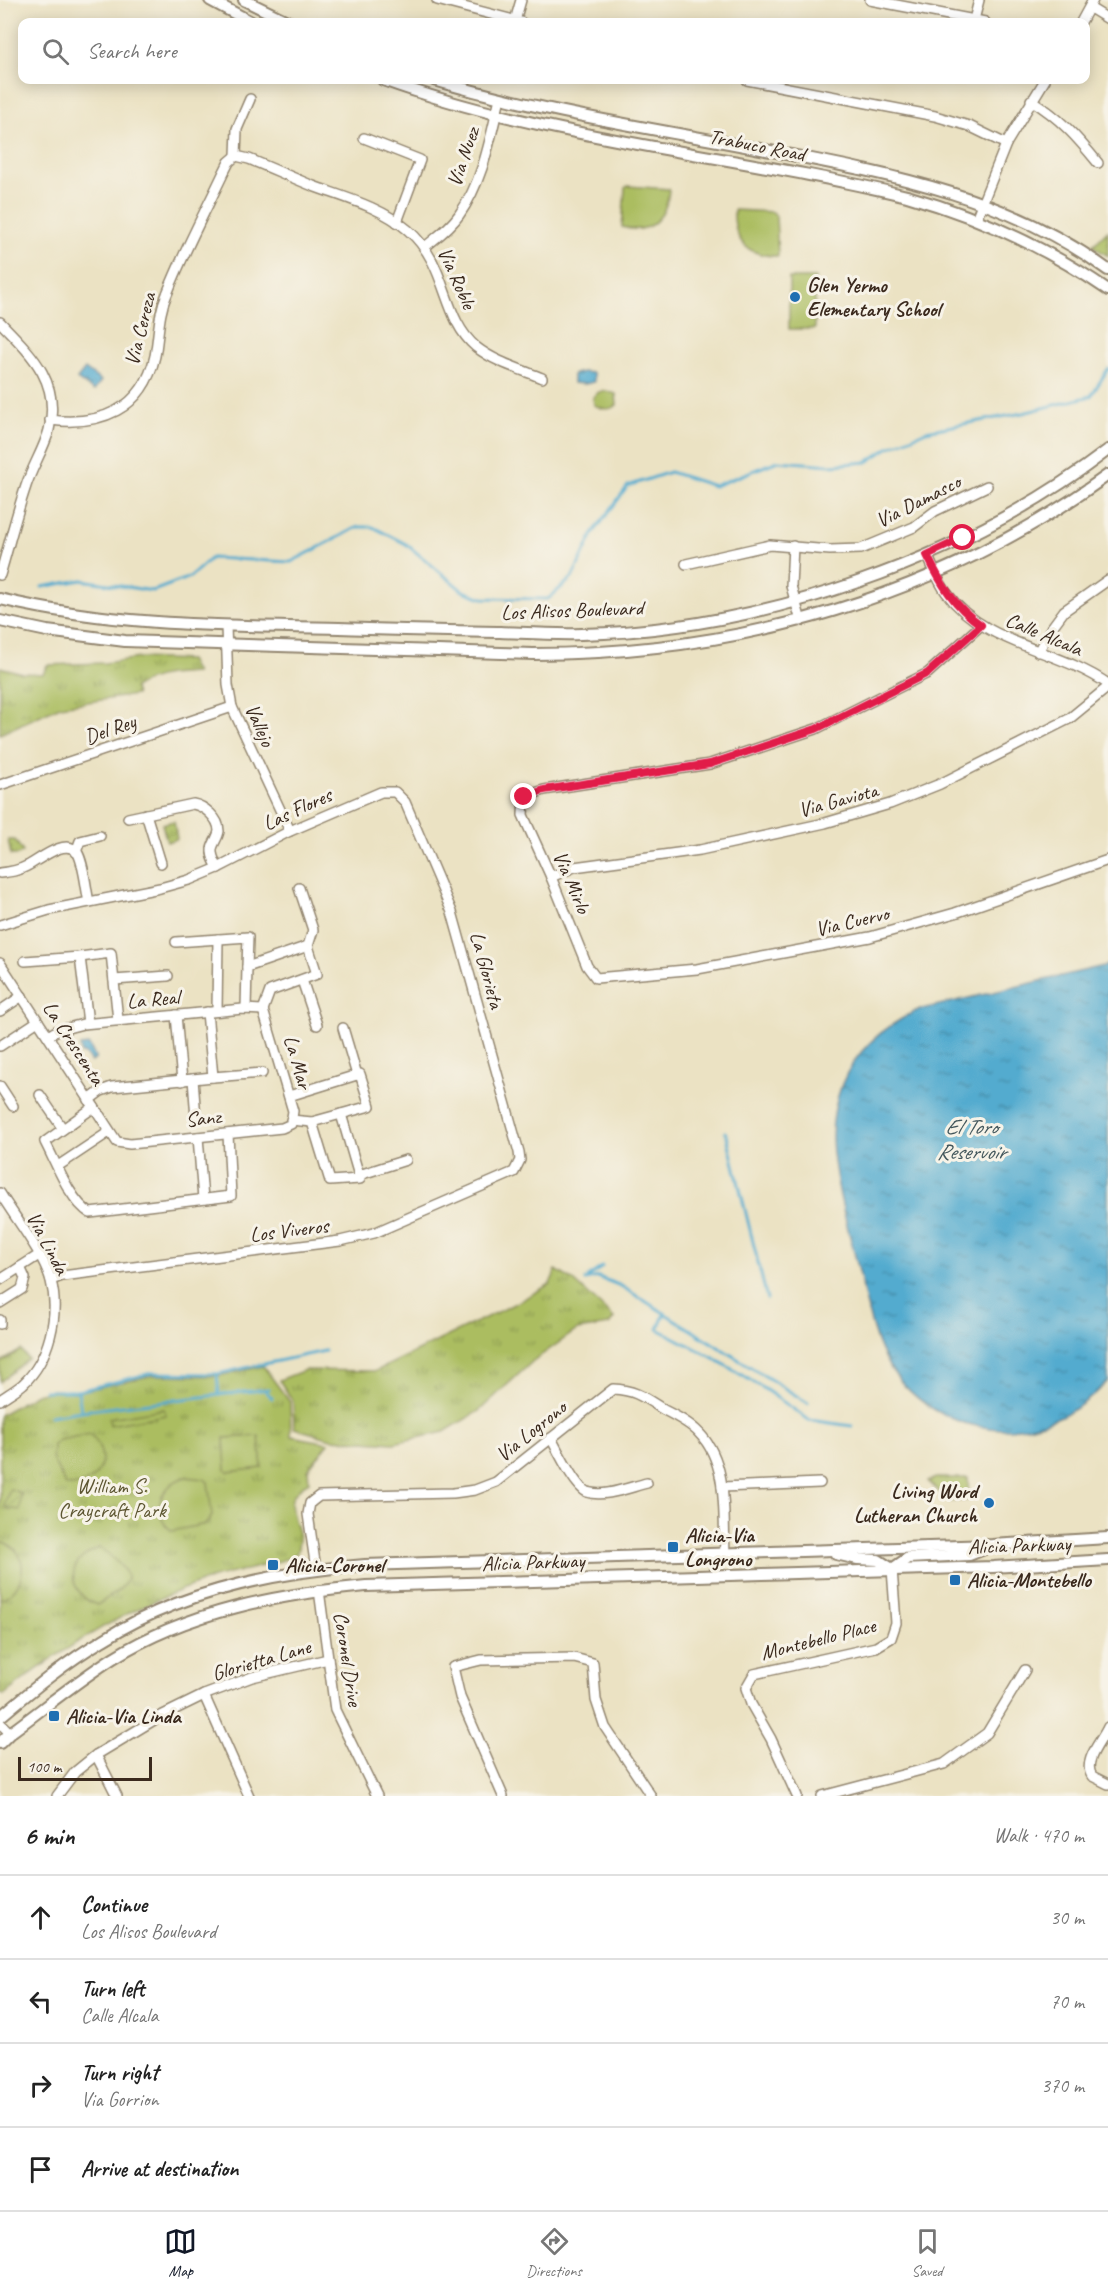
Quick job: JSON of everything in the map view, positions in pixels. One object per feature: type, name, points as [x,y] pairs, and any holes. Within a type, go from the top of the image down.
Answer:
[{"type":"main road","points":[[210,0],[244,18]]},
{"type":"main road","points":[[245,0],[281,18]]},
{"type":"main road","name":"Trabuco Road","points":[[396,84],[496,114],[878,189],[935,204],[976,219],[1042,249],[1108,290]]},
{"type":"main road","name":"Trabuco Road","points":[[449,84],[500,98],[895,176],[982,203],[1089,256],[1108,270]]},
{"type":"main road","name":"Los Alisos Boulevard","points":[[0,599],[93,617],[167,624],[226,626],[582,634],[706,621],[796,601],[870,578],[927,555],[1017,509],[1108,450]]},
{"type":"main road","name":"Los Alisos Boulevard","points":[[0,621],[96,638],[226,645],[533,654],[593,653],[691,644],[801,621],[857,604],[936,573],[1030,525],[1108,475]]},
{"type":"main road","name":"Alicia Parkway","points":[[0,1717],[51,1676],[103,1639],[152,1614],[203,1595],[256,1580],[316,1569],[365,1565],[992,1545],[1108,1538]]},
{"type":"main road","points":[[825,1550],[858,1559],[878,1560],[892,1569],[908,1558],[969,1555],[992,1545]]},
{"type":"main road","name":"Alicia Parkway","points":[[0,1743],[9,1733],[114,1657],[161,1634],[210,1615],[261,1601],[319,1590],[366,1586],[993,1567],[1108,1560]]},
{"type":"main road","points":[[316,1569],[319,1590]]},
{"type":"street","points":[[238,15],[245,0]]},
{"type":"street","points":[[437,0],[503,18]]},
{"type":"street","points":[[519,18],[521,0]]},
{"type":"street","points":[[870,0],[964,18]]},
{"type":"street","points":[[974,18],[979,0]]},
{"type":"street","points":[[1083,18],[1092,4],[1108,19]]},
{"type":"street","points":[[768,84],[944,118],[969,126],[1006,144]]},
{"type":"street","points":[[976,219],[1006,144],[1042,84]]},
{"type":"street","name":"Via Nuez","points":[[425,247],[448,227],[469,199],[481,174],[500,98]]},
{"type":"street","points":[[236,156],[237,129],[250,99]]},
{"type":"street","points":[[1031,100],[1074,132],[1098,163]]},
{"type":"street","points":[[364,138],[420,160],[397,222]]},
{"type":"street","name":"Via Roble","points":[[236,156],[366,205],[397,222],[425,247],[440,276],[455,319],[464,334],[486,354],[542,378]]},
{"type":"street","name":"Via Cereza","points":[[50,420],[75,422],[100,418],[124,406],[142,388],[152,367],[159,322],[167,293],[229,162],[236,156]]},
{"type":"street","points":[[0,322],[34,358],[42,371],[49,392],[50,420],[48,431],[26,484],[0,575]]},
{"type":"street","name":"Via Damasco","points":[[686,564],[770,545],[830,550],[861,549],[914,527],[935,511],[987,486]]},
{"type":"street","points":[[793,546],[791,586],[801,621]]},
{"type":"street","name":"Calle Alcala","points":[[927,555],[946,592],[957,605],[981,625],[1008,640],[1095,675],[1108,686]]},
{"type":"street","points":[[1038,652],[1064,611],[1108,580]]},
{"type":"street","name":"Via Mirlo","points":[[596,978],[587,966],[551,876],[523,815],[524,797],[544,790],[710,764],[816,729],[928,673],[981,625]]},
{"type":"street","name":"Vallejo","points":[[226,626],[228,685],[232,707],[290,831]]},
{"type":"street","name":"Via Gaviota","points":[[551,876],[574,867],[723,845],[825,823],[890,804],[940,784],[1069,719],[1108,686]]},
{"type":"street","name":"Del Rey","points":[[0,785],[232,707]]},
{"type":"street","name":"Las Flores","points":[[0,925],[49,910],[189,880],[218,868],[290,831],[381,792],[394,792]]},
{"type":"street","name":"La Glorieta","points":[[394,792],[405,802],[452,912],[519,1152],[518,1167]]},
{"type":"street","points":[[128,818],[193,804],[204,807],[218,825],[219,831],[212,847],[212,856],[218,868]]},
{"type":"street","points":[[146,814],[161,863]]},
{"type":"street","points":[[76,852],[80,841],[100,836]]},
{"type":"street","points":[[0,873],[26,867],[57,849],[72,848],[76,852],[89,902]]},
{"type":"street","name":"Via Cuervo","points":[[596,978],[697,969],[870,937],[955,913],[1108,860]]},
{"type":"street","points":[[263,1010],[270,991],[317,974],[308,946],[313,930],[299,888]]},
{"type":"street","points":[[176,942],[248,937],[246,1009]]},
{"type":"street","points":[[213,1077],[212,1011],[218,939]]},
{"type":"street","points":[[247,967],[308,946]]},
{"type":"street","points":[[25,961],[111,953],[118,1020]]},
{"type":"street","points":[[80,957],[88,1023]]},
{"type":"street","name":"La Crescenta","points":[[0,963],[117,1142]]},
{"type":"street","points":[[114,980],[168,976]]},
{"type":"street","points":[[302,980],[317,1025]]},
{"type":"street","points":[[0,1011],[22,996]]},
{"type":"street","name":"La Real","points":[[48,1036],[88,1023],[212,1011],[263,1010]]},
{"type":"street","name":"La Mar","points":[[263,1010],[293,1111],[291,1122]]},
{"type":"street","points":[[176,1015],[182,1081]]},
{"type":"street","points":[[0,1046],[38,1021]]},
{"type":"street","points":[[343,1028],[357,1075]]},
{"type":"street","points":[[228,1134],[231,1196],[90,1214],[81,1208],[45,1142],[91,1104],[101,1090],[112,1087],[262,1073]]},
{"type":"street","points":[[289,1096],[360,1074],[370,1106],[341,1114],[312,1122],[330,1180],[360,1179],[341,1114]]},
{"type":"street","points":[[193,1079],[196,1118]]},
{"type":"street","points":[[0,1086],[13,1106]]},
{"type":"street","points":[[40,1095],[63,1129]]},
{"type":"street","name":"Sanz","points":[[117,1142],[130,1144],[228,1134],[282,1128],[291,1122],[312,1122]]},
{"type":"street","points":[[58,1166],[109,1132]]},
{"type":"street","points":[[198,1137],[204,1199]]},
{"type":"street","points":[[359,1175],[406,1160]]},
{"type":"street","name":"Los Viveros","points":[[51,1280],[62,1276],[351,1239],[374,1233],[508,1174],[518,1167]]},
{"type":"street","name":"Via Linda","points":[[0,1193],[39,1255],[51,1280],[54,1314],[51,1333],[42,1358],[34,1371],[23,1384],[0,1400]]},
{"type":"street","points":[[0,1280],[39,1255]]},
{"type":"street","points":[[0,1303],[22,1289],[25,1278],[20,1267]]},
{"type":"street","name":"Via Logrono","points":[[316,1569],[308,1514],[310,1503],[319,1496],[453,1493],[475,1490],[496,1482],[613,1389],[631,1390],[699,1433],[710,1449],[717,1465],[722,1487],[725,1554]]},
{"type":"street","points":[[551,1438],[580,1488],[589,1492],[604,1492],[647,1483]]},
{"type":"street","points":[[722,1487],[820,1483]]},
{"type":"street","name":"Montebello Place","points":[[797,1796],[771,1739],[751,1704],[746,1688],[754,1674],[876,1647],[891,1638],[896,1623],[892,1569]]},
{"type":"street","name":"Coronel Drive","points":[[319,1590],[335,1710],[376,1796]]},
{"type":"street","name":"Glorietta Lane","points":[[57,1796],[75,1772],[96,1755],[159,1717],[204,1695],[252,1677],[328,1659]]},
{"type":"street","points":[[503,1796],[460,1697],[453,1667],[481,1660],[574,1659],[593,1663],[596,1701],[605,1727],[651,1796]]},
{"type":"street","points":[[822,1796],[944,1764],[987,1733],[1025,1670]]},
{"type":"street","points":[[204,1695],[249,1796]]},
{"type":"street","points":[[0,1723],[9,1733]]},
{"type":"street","points":[[1108,1727],[1091,1756],[1089,1766],[1092,1776],[1108,1784]]},
{"type":"street","points":[[96,1755],[117,1796]]},
{"type":"green space","points":[[628,186],[669,189],[668,199],[661,216],[649,226],[641,229],[622,227],[625,188]]},
{"type":"green space","points":[[734,210],[773,212],[776,216],[778,256],[758,253],[744,245],[736,230]]},
{"type":"green space","points":[[1108,231],[1108,256],[1092,246]]},
{"type":"green space","points":[[789,278],[815,278],[815,329],[789,329]]},
{"type":"green space","points":[[606,391],[616,394],[617,405],[606,409],[594,405],[593,397],[599,392]]},
{"type":"green space","points":[[140,658],[189,660],[196,673],[170,675],[150,680],[134,688],[136,695],[60,706],[0,734],[0,667],[22,673],[43,674],[47,665],[105,663]]},
{"type":"green space","points":[[174,821],[177,839],[167,842],[162,824]]},
{"type":"green space","points":[[8,840],[15,840],[23,852],[11,855]]},
{"type":"green space","points":[[556,1270],[574,1281],[614,1318],[609,1325],[577,1330],[533,1361],[479,1411],[444,1432],[394,1443],[331,1439],[294,1428],[293,1401],[279,1380],[305,1370],[376,1371],[522,1300],[550,1284]]},
{"type":"green space","points":[[21,1350],[28,1359],[0,1382],[0,1363]]},
{"type":"green space","name":"William S. Craycraft Park","points":[[263,1366],[290,1402],[291,1436],[329,1443],[308,1469],[309,1482],[294,1494],[292,1500],[292,1514],[299,1538],[297,1553],[281,1561],[210,1579],[154,1601],[76,1643],[4,1695],[0,1694],[0,1415],[36,1394],[53,1390],[77,1392],[154,1375],[218,1376]]},
{"type":"green space","points":[[164,1409],[166,1415],[110,1425],[109,1418]]},
{"type":"green space","points":[[90,1434],[101,1452],[102,1461],[99,1469],[87,1482],[66,1486],[52,1458],[53,1445],[59,1440]]},
{"type":"green space","points":[[259,1436],[262,1468],[228,1472],[224,1438]]},
{"type":"green space","points":[[185,1477],[204,1479],[208,1482],[212,1516],[206,1524],[172,1531],[165,1524],[159,1509],[169,1486]]},
{"type":"green space","points":[[936,1478],[968,1478],[969,1500],[949,1501],[928,1481]]},
{"type":"green space","points":[[10,1489],[21,1493],[20,1510],[6,1508],[5,1503]]},
{"type":"green space","points":[[3,1542],[18,1554],[22,1562],[22,1571],[16,1588],[9,1595],[0,1599],[0,1543]]},
{"type":"green space","points":[[100,1547],[120,1565],[127,1578],[119,1589],[97,1605],[80,1593],[76,1587],[74,1573],[82,1558]]},
{"type":"water","points":[[85,369],[101,381],[94,391],[77,379]]},
{"type":"water","points":[[593,373],[594,382],[573,383],[573,374]]},
{"type":"water","name":"El Toro Reservoir","points":[[1108,965],[1108,1381],[1083,1403],[1055,1419],[1025,1427],[995,1429],[965,1423],[936,1411],[911,1392],[889,1366],[873,1331],[835,1169],[832,1131],[840,1090],[848,1071],[863,1049],[894,1023],[918,1010]]},
{"type":"water","points":[[89,1045],[96,1059],[91,1062],[85,1054],[81,1054],[80,1046]]},
{"type":"waterway","points":[[42,587],[82,580],[153,591],[190,577],[211,558],[291,562],[358,527],[373,527],[406,544],[463,591],[483,598],[548,599],[572,578],[594,532],[628,486],[670,472],[714,486],[778,461],[831,465],[867,462],[888,448],[926,431],[1023,413],[1091,396],[1108,369]]},
{"type":"waterway","points":[[725,1132],[767,1299]]},
{"type":"waterway","points":[[588,1277],[602,1267]]},
{"type":"waterway","points":[[585,1280],[598,1277],[621,1286],[808,1403]]},
{"type":"waterway","points":[[665,1313],[658,1329],[712,1357],[809,1420],[852,1426]]},
{"type":"waterway","points":[[219,1395],[217,1374],[325,1351]]},
{"type":"waterway","points":[[81,1411],[78,1391],[152,1373],[217,1374]]},
{"type":"waterway","points":[[50,1416],[269,1389]]},
{"type":"waterway","points":[[265,1390],[272,1398]]},
{"type":"waterway","points":[[45,1391],[78,1391]]},
{"type":"place","name":"Glen Yermo Elementary School","points":[[795,297]]},
{"type":"place","name":"Living Word Lutheran Church","points":[[989,1503]]},
{"type":"place","name":"Alicia-Via Longrono","points":[[673,1547]]},
{"type":"place","name":"Alicia-Coronel","points":[[273,1565]]},
{"type":"place","name":"Alicia-Montebello","points":[[955,1580]]},
{"type":"place","name":"Alicia-Via Linda","points":[[54,1716]]},
{"type":"route","points":[[524,797],[544,790],[710,764],[816,729],[928,673],[981,625],[957,605],[946,592],[927,555],[963,538]]}]
